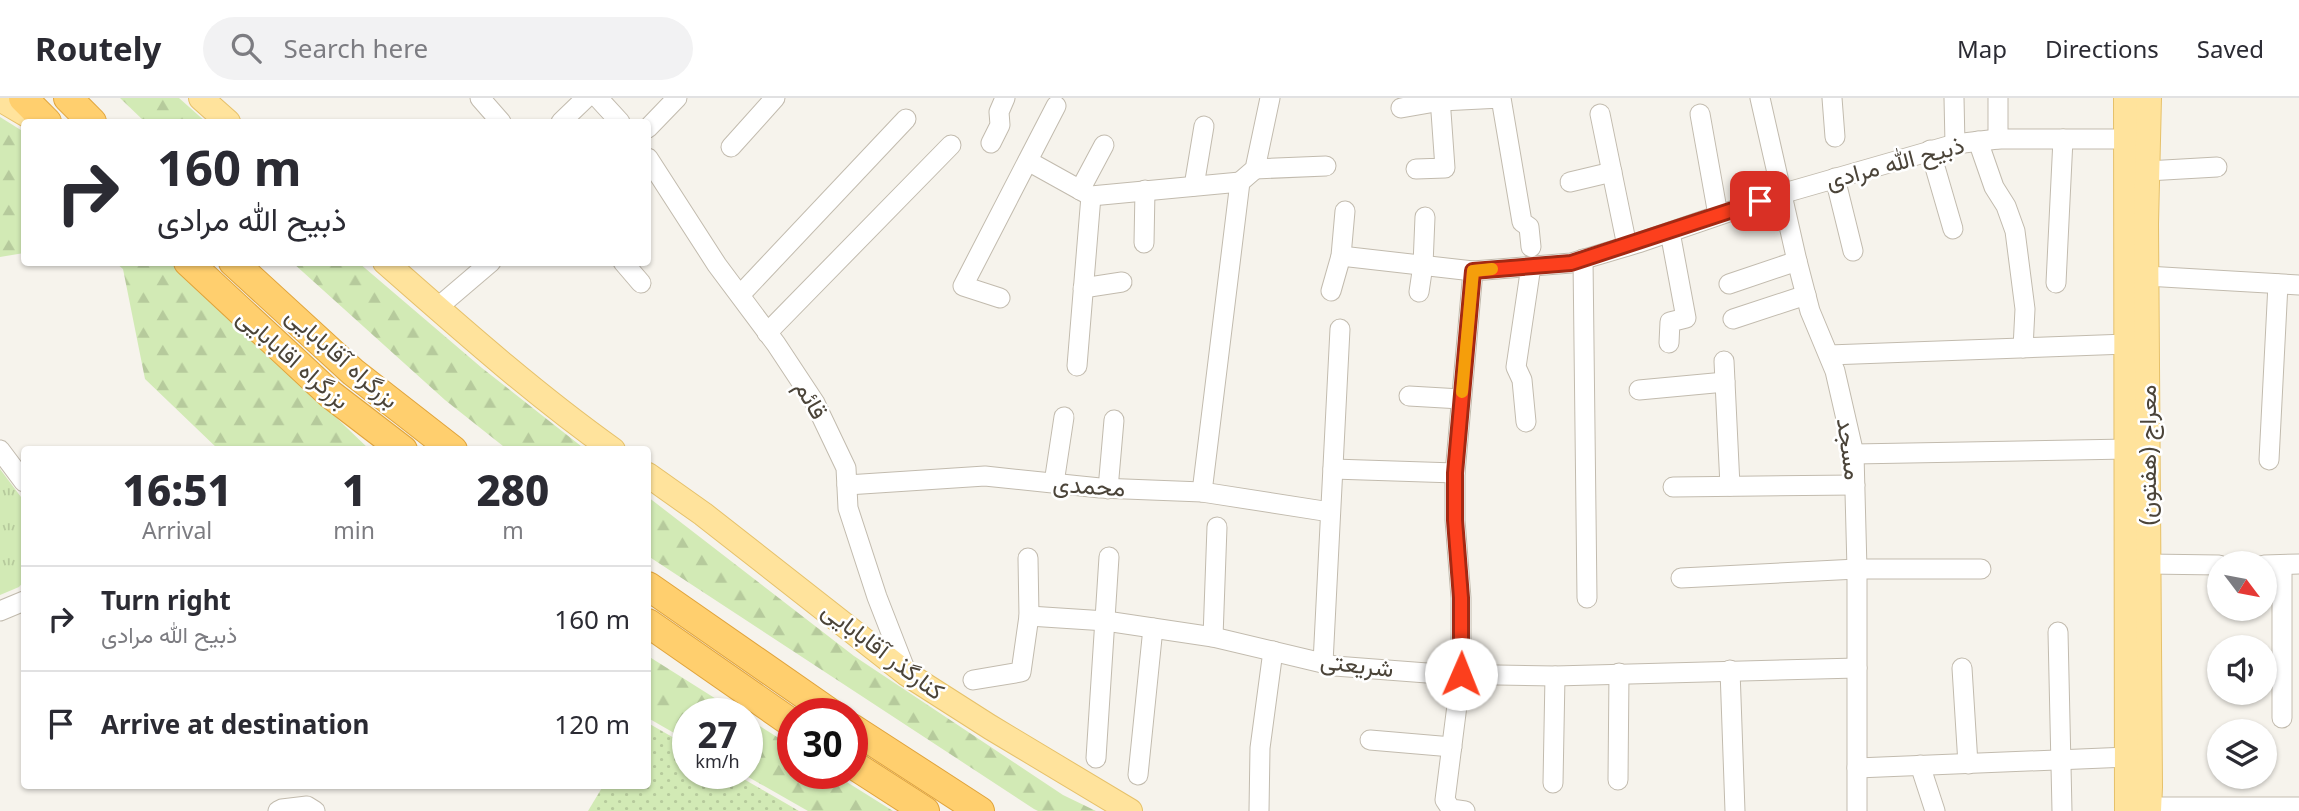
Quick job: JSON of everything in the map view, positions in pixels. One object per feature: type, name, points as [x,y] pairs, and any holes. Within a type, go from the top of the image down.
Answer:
[{"type":"highway","points":[[23,98],[44,119]]},
{"type":"highway","points":[[68,98],[89,119]]},
{"type":"highway","name":"بزرگراه اقابابایی","points":[[192,266],[330,394],[398,446]]},
{"type":"highway","name":"بزرگراه آقابابایی","points":[[237,266],[354,372],[448,446]]},
{"type":"highway","points":[[651,588],[809,698]]},
{"type":"highway","points":[[651,625],[777,713]]},
{"type":"highway","points":[[868,738],[980,811]]},
{"type":"highway","points":[[868,774],[925,811]]},
{"type":"main road","points":[[201,98],[225,119]]},
{"type":"main road","name":"معراج (هفتون)","points":[[2126,98],[2127,344],[2148,564],[2150,787],[2142,810]]},
{"type":"main road","name":"معراج (هفتون)","points":[[2142,810],[2128,757],[2146,276],[2149,98]]},
{"type":"main road","points":[[0,99],[33,119]]},
{"type":"main road","points":[[390,266],[572,421],[607,446]]},
{"type":"main road","name":"کنارگذر آقابابایی","points":[[651,477],[703,514],[907,674],[1130,811]]},
{"type":"street","points":[[480,98],[498,119]]},
{"type":"street","points":[[564,119],[586,98]]},
{"type":"street","points":[[598,98],[617,119]]},
{"type":"street","points":[[651,125],[677,98]]},
{"type":"street","points":[[731,147],[775,98]]},
{"type":"street","points":[[991,143],[1000,125],[999,112],[1005,98]]},
{"type":"street","points":[[1202,492],[1248,175],[1270,98]]},
{"type":"street","name":"مسجد","points":[[1760,98],[1810,311],[1835,371],[1854,454],[1857,811]]},
{"type":"street","points":[[1832,98],[1835,137]]},
{"type":"street","points":[[1954,98],[1955,144]]},
{"type":"street","points":[[1998,98],[1988,140],[1994,187],[2006,206],[2015,231],[2025,309],[2023,348]]},
{"type":"street","points":[[1401,108],[1441,99],[1501,99],[1522,222],[1529,228],[1531,257],[1516,367],[1522,380],[1526,422]]},
{"type":"street","points":[[1416,169],[1445,168],[1441,99]]},
{"type":"street","points":[[1000,298],[963,286],[1056,106]]},
{"type":"street","points":[[1600,114],[1627,246]]},
{"type":"street","points":[[1699,114],[1718,215]]},
{"type":"street","points":[[740,295],[906,119]]},
{"type":"street","points":[[1194,186],[1204,127]]},
{"type":"street","points":[[2056,283],[2063,139]]},
{"type":"street","name":"ذبیح الله مرادی","points":[[1341,256],[1473,271],[1531,257],[1571,263],[1781,194],[1955,144],[1988,140],[2126,139]]},
{"type":"street","points":[[767,332],[951,145]]},
{"type":"street","points":[[1077,366],[1086,193],[1104,145]]},
{"type":"street","points":[[1930,150],[1953,229]]},
{"type":"street","points":[[1028,161],[1086,193],[1194,186],[1248,175],[1326,166]]},
{"type":"street","name":"قائم","points":[[651,163],[718,265],[814,402],[846,468],[848,508],[877,597],[907,674]]},
{"type":"street","points":[[2147,171],[2217,167]]},
{"type":"street","points":[[1570,181],[1612,173]]},
{"type":"street","points":[[1835,178],[1853,251]]},
{"type":"street","points":[[1144,243],[1145,190]]},
{"type":"street","points":[[1331,290],[1341,256],[1345,211]]},
{"type":"street","points":[[1419,292],[1425,217]]},
{"type":"street","points":[[1669,343],[1670,321],[1686,318],[1670,232]]},
{"type":"street","points":[[1583,259],[1587,598]]},
{"type":"street","points":[[1729,284],[1797,261]]},
{"type":"street","points":[[437,308],[486,266]]},
{"type":"street","points":[[626,266],[641,283]]},
{"type":"street","points":[[1465,811],[1451,809],[1445,800],[1461,674],[1461,598],[1455,520],[1455,473],[1473,271]]},
{"type":"street","points":[[2146,276],[2299,285]]},
{"type":"street","points":[[1083,288],[1122,282]]},
{"type":"street","points":[[2269,460],[2278,284]]},
{"type":"street","points":[[1733,319],[1806,295]]},
{"type":"street","points":[[1322,663],[1340,330]]},
{"type":"street","points":[[1829,355],[2127,344]]},
{"type":"street","points":[[1724,361],[1730,486]]},
{"type":"street","points":[[1639,390],[1725,382]]},
{"type":"street","points":[[1409,396],[1461,399]]},
{"type":"street","points":[[1055,483],[1064,417]]},
{"type":"street","points":[[1108,489],[1114,420]]},
{"type":"street","points":[[1854,454],[2138,449]]},
{"type":"street","points":[[0,450],[21,478]]},
{"type":"street","points":[[1333,469],[1455,473]]},
{"type":"street","name":"محمدی","points":[[847,485],[985,476],[1108,489],[1202,492],[1331,512]]},
{"type":"street","points":[[1673,487],[1855,485]]},
{"type":"street","points":[[1213,637],[1217,527]]},
{"type":"street","points":[[1096,758],[1109,556]]},
{"type":"street","points":[[973,680],[1021,672],[1029,616],[1028,558]]},
{"type":"street","points":[[2148,564],[2207,565]]},
{"type":"street","points":[[2282,565],[2282,718]]},
{"type":"street","points":[[1681,578],[1857,569],[1981,569]]},
{"type":"street","name":"شریعتی","points":[[1029,616],[1106,621],[1213,637],[1348,667],[1555,676],[1857,668]]},
{"type":"street","points":[[1138,775],[1153,628]]},
{"type":"street","points":[[2058,632],[2062,811]]},
{"type":"street","points":[[1259,811],[1260,748],[1273,651]]},
{"type":"street","points":[[1962,668],[1968,764]]},
{"type":"street","points":[[1730,670],[1735,811]]},
{"type":"street","points":[[1618,780],[1619,673]]},
{"type":"street","points":[[1553,783],[1555,676]]},
{"type":"street","points":[[1370,740],[1451,747]]},
{"type":"street","points":[[1857,768],[2128,757]]},
{"type":"street","points":[[1920,765],[1935,811]]},
{"type":"street","points":[[278,811],[282,808],[307,806],[315,811]]},
{"type":"street","points":[[2142,810],[2299,807]]},
{"type":"green space","points":[[120,98],[179,98],[203,119],[142,119]]},
{"type":"green space","points":[[0,117],[21,130],[21,254],[0,257]]},
{"type":"green space","points":[[120,266],[178,266],[366,446],[215,446],[145,379],[123,269]]},
{"type":"green space","points":[[296,266],[363,266],[482,368],[581,446],[503,446],[445,400]]},
{"type":"green space","points":[[0,469],[21,497],[21,585],[0,595]]},
{"type":"green space","points":[[651,499],[854,656],[1063,795],[1096,811],[1038,811],[651,558]]},
{"type":"green space","points":[[651,658],[715,698],[672,698],[672,732],[651,720]]},
{"type":"green space","points":[[651,725],[672,737],[672,789],[761,789],[799,811],[588,811],[601,789],[651,789]]},
{"type":"green space","points":[[763,728],[777,737],[777,789],[858,789],[893,811],[808,811],[763,785]]},
{"type":"slow traffic","points":[[1462,392],[1473,271],[1492,269]]},
{"type":"route","points":[[1461,674],[1461,598],[1455,520],[1455,473],[1473,271],[1571,263],[1760,201]]}]
